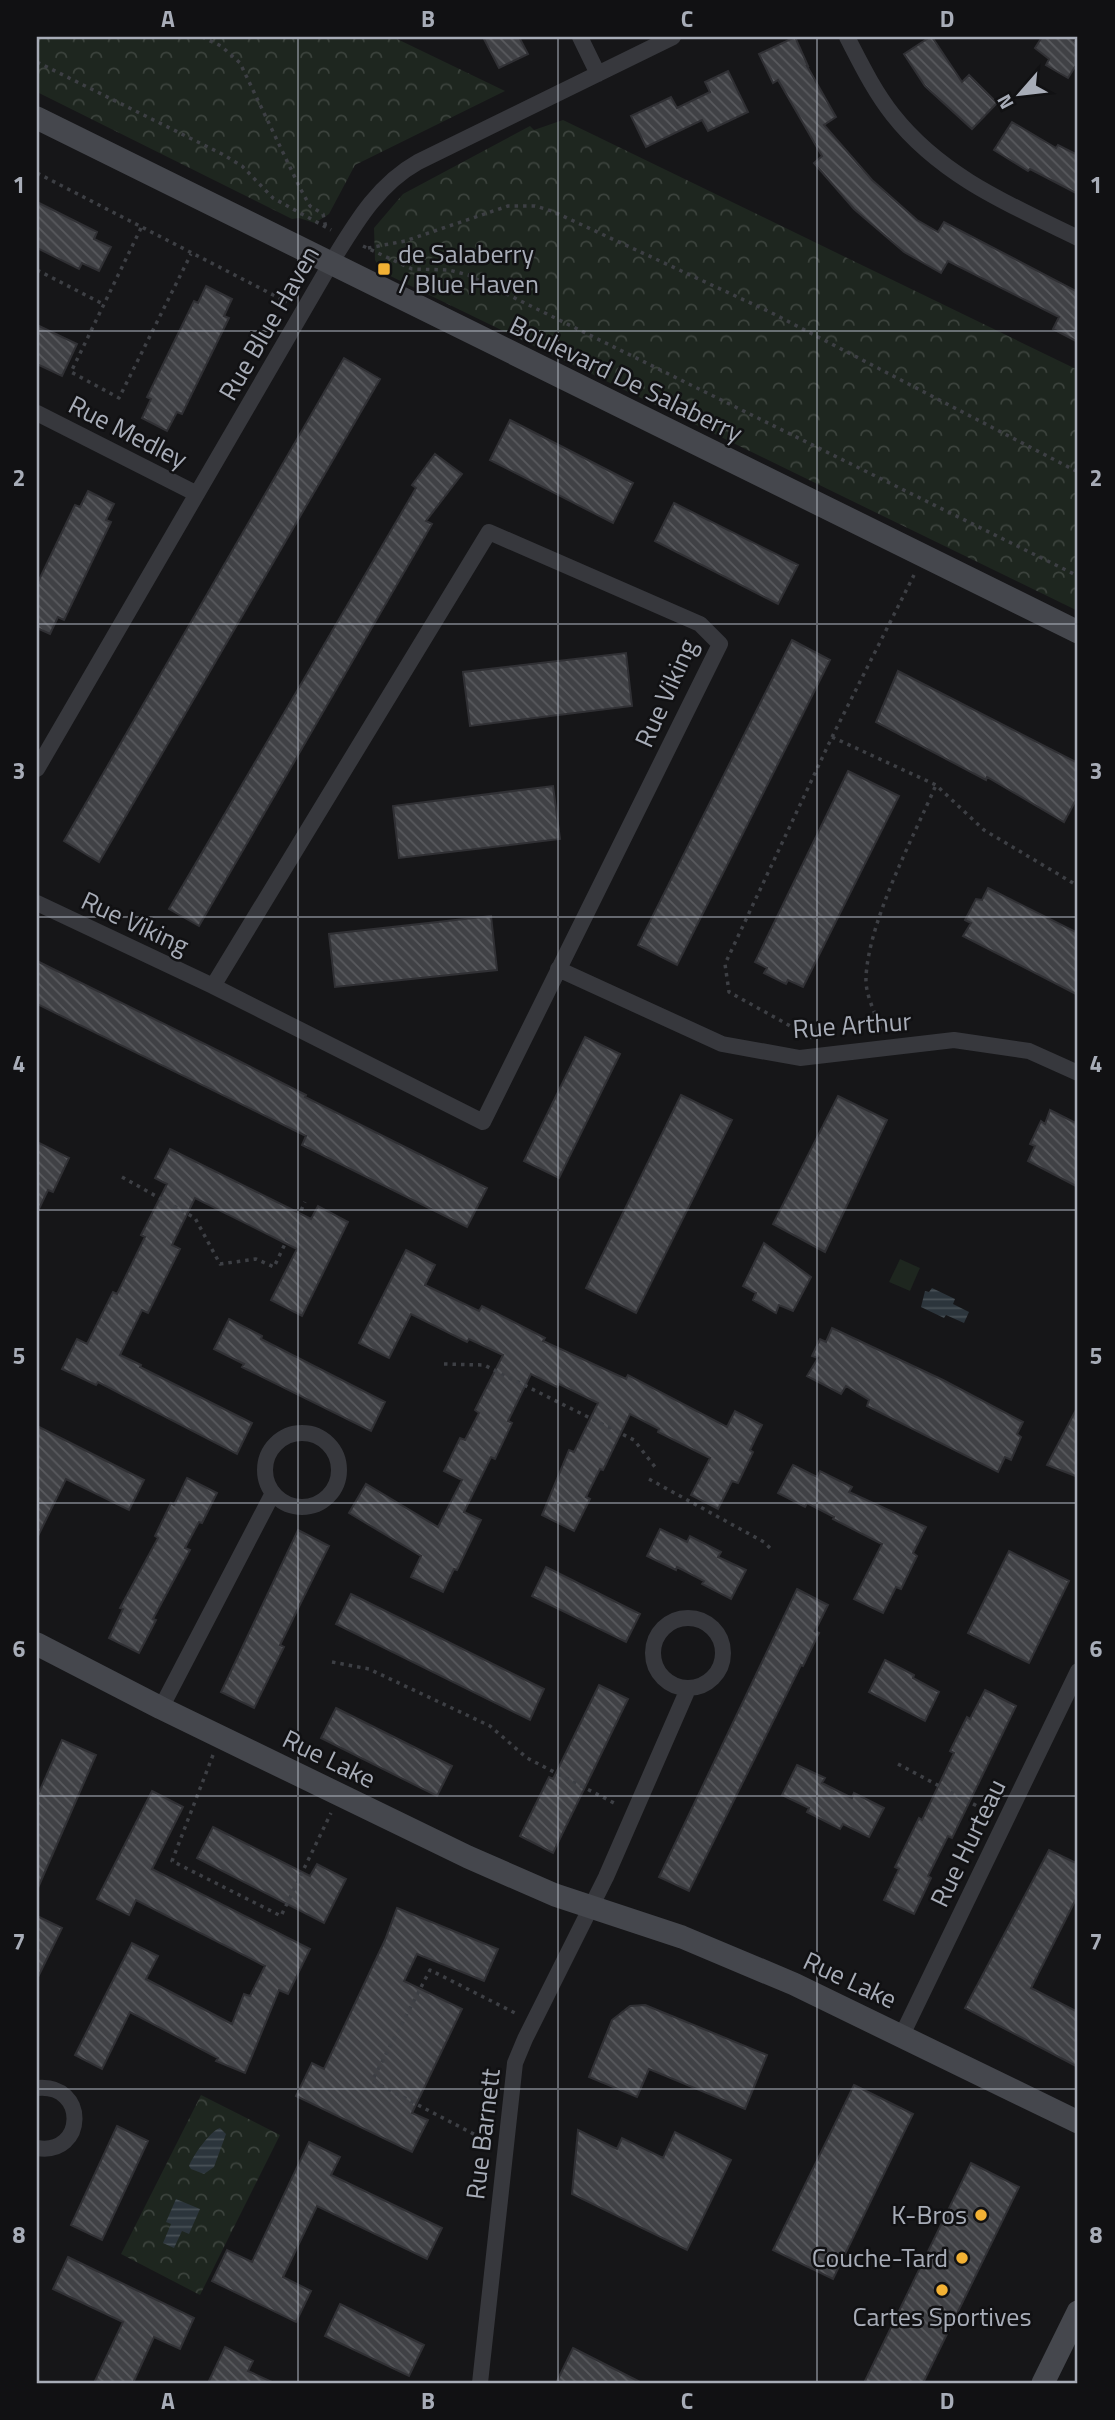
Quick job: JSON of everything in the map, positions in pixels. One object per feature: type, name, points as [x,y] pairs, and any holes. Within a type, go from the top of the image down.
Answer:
[{"type":"street","points":[[580,37],[597,74]]},
{"type":"street","name":"Rue Blue Haven","points":[[37,769],[331,263],[372,201],[402,172],[673,37]]},
{"type":"street","points":[[847,37],[884,103],[903,127],[938,160],[962,179],[1078,238]]},
{"type":"street","name":"Boulevard De Salaberry","points":[[37,118],[1078,632]]},
{"type":"street","name":"Rue Medley","points":[[37,413],[197,494]]},
{"type":"street","name":"Rue Viking","points":[[37,903],[213,986],[483,1122],[720,644],[700,624],[489,531],[213,986]]},
{"type":"street","name":"Rue Arthur","points":[[558,969],[722,1044],[800,1058],[954,1040],[1029,1051],[1078,1073]]},
{"type":"street","points":[[303,1434],[326,1442],[338,1461],[339,1474],[336,1486],[329,1496],[319,1504],[294,1507],[283,1502],[274,1493],[265,1471],[272,1449],[281,1440],[303,1434]]},
{"type":"street","points":[[161,1708],[274,1493]]},
{"type":"street","points":[[694,1619],[714,1630],[723,1651],[717,1673],[699,1687],[688,1689],[666,1681],[659,1672],[653,1650],[656,1639],[672,1622],[694,1619]]},
{"type":"street","name":"Rue Lake","points":[[37,1644],[340,1796],[530,1884],[724,1954],[794,1984],[1078,2122]]},
{"type":"street","name":"Rue Hurteau","points":[[902,2035],[1078,1671]]},
{"type":"street","points":[[590,1906],[688,1689]]},
{"type":"street","name":"Rue Barnett","points":[[480,2383],[515,2063],[590,1906]]},
{"type":"street","points":[[37,2088],[58,2091],[66,2097],[75,2115],[70,2135],[64,2143],[55,2148],[37,2148]]},
{"type":"street","points":[[1043,2383],[1078,2312]]},
{"type":"path","points":[[37,62],[222,154],[242,166],[273,198],[326,228],[323,214],[310,206],[300,188],[240,63],[220,46],[202,37]]},
{"type":"path","points":[[37,173],[287,302]]},
{"type":"path","name":"Boulevard De Salaberry","points":[[1078,472],[770,312],[552,211],[535,206],[508,206],[405,241],[366,248],[412,269],[449,270],[468,275],[1078,576]]},
{"type":"path","points":[[141,228],[71,372],[119,398],[191,254]]},
{"type":"path","points":[[161,249],[165,240]]},
{"type":"path","points":[[37,270],[103,304]]},
{"type":"path","points":[[816,1040],[729,992],[725,964],[832,737],[915,574]]},
{"type":"path","points":[[832,737],[936,785],[984,830],[1078,886]]},
{"type":"path","points":[[881,1031],[865,981],[871,946],[885,905],[936,785]]},
{"type":"path","points":[[122,1177],[195,1218],[220,1264],[256,1259],[274,1267],[304,1202]]},
{"type":"path","points":[[444,1364],[484,1365],[634,1440],[655,1467]]},
{"type":"path","points":[[649,1479],[764,1542],[772,1550]]},
{"type":"path","points":[[332,1661],[369,1669],[490,1726],[527,1758],[634,1813]]},
{"type":"path","points":[[220,1737],[172,1861],[281,1916],[340,1796]]},
{"type":"path","points":[[898,1763],[1006,1821]]},
{"type":"path","points":[[506,2151],[372,2081],[430,1970],[533,2022]]},
{"type":"green space","points":[[37,37],[393,37],[505,91],[355,165],[329,214],[315,223],[299,218],[292,219],[37,92]]},
{"type":"green space","points":[[563,120],[1078,370],[1078,611],[382,272],[375,260],[374,228],[403,194],[530,126],[534,130]]},
{"type":"green space","points":[[900,1259],[920,1268],[910,1291],[889,1282]]},
{"type":"green space","points":[[201,2095],[280,2135],[200,2295],[121,2254]]},
{"type":"shaded area","points":[[932,1288],[955,1299],[953,1304],[969,1312],[964,1323],[946,1315],[944,1318],[921,1307],[925,1291],[929,1292]]},
{"type":"shaded area","points":[[220,2128],[226,2134],[214,2167],[204,2174],[191,2169],[189,2166],[198,2150]]},
{"type":"shaded area","points":[[176,2199],[200,2209],[189,2234],[182,2231],[174,2248],[163,2243],[171,2224],[166,2222]]},
{"type":"building","points":[[483,37],[519,37],[528,54],[499,68]]},
{"type":"building","points":[[795,37],[807,66],[836,117],[824,125],[872,180],[917,220],[938,232],[944,222],[1078,292],[1078,342],[1053,329],[1059,317],[948,261],[941,273],[904,252],[854,209],[814,163],[822,156],[778,80],[773,83],[759,54]]},
{"type":"building","points":[[930,37],[962,82],[969,75],[997,103],[972,129],[925,86],[904,54]]},
{"type":"building","points":[[1042,37],[1069,37],[1078,43],[1078,62],[1068,78],[1046,65],[1049,59],[1035,48]]},
{"type":"building","points":[[728,71],[748,112],[708,131],[702,120],[646,147],[631,116],[671,97],[677,108],[710,92],[705,82]]},
{"type":"building","points":[[1012,122],[1056,148],[1058,145],[1078,155],[1078,194],[1030,169],[1028,171],[994,150]]},
{"type":"building","points":[[37,202],[97,232],[94,239],[111,247],[99,271],[82,263],[79,269],[37,248]]},
{"type":"building","points":[[206,286],[232,299],[224,316],[229,318],[182,414],[177,412],[167,431],[142,418],[151,399],[147,397],[194,301],[198,303]]},
{"type":"building","points":[[37,325],[77,344],[62,376],[37,364]]},
{"type":"building","points":[[344,358],[380,379],[99,862],[64,841]]},
{"type":"building","points":[[510,420],[633,483],[613,523],[490,460]]},
{"type":"building","points":[[435,454],[462,474],[426,521],[432,524],[199,926],[169,909],[416,488],[412,485]]},
{"type":"building","points":[[88,491],[114,504],[106,520],[111,522],[64,620],[58,617],[50,634],[37,628],[37,584],[75,505],[80,507]]},
{"type":"building","points":[[674,503],[798,565],[778,604],[655,541]]},
{"type":"building","points":[[792,640],[830,660],[677,965],[638,945]]},
{"type":"building","points":[[626,653],[632,706],[470,726],[463,672]]},
{"type":"building","points":[[898,671],[1078,763],[1078,796],[1064,822],[987,777],[986,780],[876,722]]},
{"type":"building","points":[[848,771],[899,796],[803,987],[788,980],[786,984],[764,973],[767,968],[755,962]]},
{"type":"building","points":[[553,786],[560,839],[399,858],[393,806]]},
{"type":"building","points":[[988,888],[1078,933],[1078,995],[963,936],[971,923],[965,920],[976,899],[982,900]]},
{"type":"building","points":[[491,916],[497,970],[335,987],[329,934]]},
{"type":"building","points":[[37,961],[487,1188],[467,1227],[302,1145],[306,1136],[37,1004]]},
{"type":"building","points":[[585,1037],[620,1054],[559,1178],[524,1161]]},
{"type":"building","points":[[681,1095],[732,1120],[636,1313],[586,1288]]},
{"type":"building","points":[[838,1096],[887,1120],[825,1252],[773,1224]]},
{"type":"building","points":[[1050,1110],[1078,1124],[1078,1187],[1028,1161],[1035,1146],[1030,1144],[1041,1121],[1045,1124]]},
{"type":"building","points":[[37,1142],[69,1158],[53,1192],[48,1190],[37,1213]]},
{"type":"building","points":[[170,1149],[311,1219],[318,1206],[348,1222],[302,1316],[271,1300],[297,1249],[195,1198],[172,1245],[180,1249],[148,1313],[142,1310],[120,1355],[252,1423],[237,1454],[98,1382],[96,1385],[62,1369],[77,1339],[87,1344],[113,1292],[117,1294],[145,1237],[141,1235],[167,1184],[155,1178]]},
{"type":"building","points":[[764,1243],[811,1277],[793,1311],[779,1305],[776,1313],[753,1300],[756,1293],[743,1286]]},
{"type":"building","points":[[406,1250],[435,1265],[425,1285],[479,1311],[482,1306],[545,1338],[543,1341],[626,1379],[628,1375],[727,1427],[735,1411],[762,1425],[738,1483],[732,1481],[718,1509],[691,1495],[710,1458],[658,1432],[659,1429],[630,1414],[603,1470],[600,1469],[586,1497],[590,1499],[574,1531],[542,1515],[569,1450],[574,1452],[598,1403],[531,1374],[508,1421],[512,1423],[495,1459],[491,1457],[464,1512],[481,1520],[457,1570],[454,1569],[443,1592],[411,1577],[421,1556],[349,1513],[366,1484],[438,1527],[462,1480],[444,1471],[460,1438],[465,1440],[479,1413],[475,1410],[503,1355],[469,1339],[467,1342],[411,1314],[389,1358],[359,1343]]},
{"type":"building","points":[[229,1319],[262,1336],[261,1339],[385,1402],[371,1431],[242,1367],[244,1364],[214,1349]]},
{"type":"building","points":[[832,1328],[943,1380],[1023,1422],[1017,1434],[1021,1437],[1011,1460],[1005,1457],[998,1472],[867,1406],[869,1400],[846,1386],[841,1394],[807,1376],[818,1358],[812,1356],[820,1339],[826,1342]]},
{"type":"building","points":[[1078,1406],[1078,1477],[1047,1465]]},
{"type":"building","points":[[37,1426],[144,1480],[129,1510],[66,1479],[37,1538]]},
{"type":"building","points":[[793,1465],[817,1477],[820,1471],[852,1487],[849,1492],[926,1527],[913,1553],[917,1556],[901,1589],[896,1587],[883,1613],[854,1599],[882,1544],[807,1503],[805,1507],[778,1493]]},
{"type":"building","points":[[187,1478],[217,1493],[202,1523],[199,1522],[185,1548],[190,1550],[153,1619],[156,1620],[139,1653],[109,1638],[123,1609],[120,1608],[158,1538],[155,1536],[171,1503],[174,1505]]},
{"type":"building","points":[[660,1529],[687,1542],[690,1536],[721,1552],[718,1557],[746,1570],[731,1599],[677,1567],[676,1570],[647,1556]]},
{"type":"building","points":[[298,1530],[329,1546],[280,1645],[284,1647],[254,1708],[221,1692]]},
{"type":"building","points":[[1009,1551],[1069,1581],[1029,1663],[968,1633]]},
{"type":"building","points":[[546,1567],[640,1614],[626,1642],[532,1596]]},
{"type":"building","points":[[797,1589],[828,1605],[815,1631],[819,1633],[689,1891],[659,1877]]},
{"type":"building","points":[[351,1594],[544,1689],[530,1720],[336,1624]]},
{"type":"building","points":[[885,1660],[939,1692],[925,1721],[869,1692]]},
{"type":"building","points":[[599,1685],[628,1699],[553,1853],[520,1836],[549,1777],[553,1779]]},
{"type":"building","points":[[985,1690],[1016,1706],[952,1838],[948,1836],[928,1876],[931,1878],[914,1914],[884,1900],[899,1869],[895,1867],[919,1818],[922,1820],[954,1753],[950,1751],[967,1717],[970,1719]]},
{"type":"building","points":[[336,1708],[452,1766],[437,1796],[321,1738]]},
{"type":"building","points":[[62,1740],[96,1755],[37,1890],[37,1797]]},
{"type":"building","points":[[797,1765],[825,1778],[822,1783],[852,1798],[854,1793],[884,1808],[869,1837],[843,1824],[840,1829],[807,1812],[809,1808],[782,1795]]},
{"type":"building","points":[[152,1791],[183,1807],[152,1869],[310,1949],[288,1994],[279,1990],[245,2073],[216,2061],[218,2058],[130,2012],[102,2069],[75,2055],[132,1943],[158,1956],[146,1979],[232,2024],[244,1994],[250,1996],[265,1966],[136,1900],[129,1915],[97,1899]]},
{"type":"building","points":[[213,1827],[310,1876],[317,1864],[346,1879],[324,1923],[197,1858]]},
{"type":"building","points":[[1049,1850],[1078,1864],[1078,1895],[1031,1988],[1078,2012],[1078,2067],[965,2008]]},
{"type":"building","points":[[397,1908],[498,1949],[484,1981],[417,1954],[404,1981],[462,2009],[412,2113],[428,2120],[412,2152],[296,2096],[312,2063],[324,2069],[385,1940]]},
{"type":"building","points":[[37,1916],[62,1928],[37,1979]]},
{"type":"building","points":[[645,2005],[767,2055],[745,2109],[649,2069],[637,2097],[589,2077],[612,2020],[630,2006]]},
{"type":"building","points":[[854,2085],[913,2114],[833,2279],[773,2250]]},
{"type":"building","points":[[117,2126],[148,2141],[102,2240],[71,2225]]},
{"type":"building","points":[[578,2130],[617,2149],[622,2138],[663,2158],[675,2132],[731,2160],[687,2250],[572,2194]]},
{"type":"building","points":[[309,2142],[340,2157],[331,2175],[442,2228],[427,2259],[317,2206],[283,2277],[311,2291],[296,2322],[212,2281],[227,2250],[252,2262]]},
{"type":"building","points":[[971,2163],[1019,2187],[923,2383],[864,2383]]},
{"type":"building","points":[[68,2257],[194,2318],[180,2349],[154,2337],[133,2383],[94,2383],[123,2322],[53,2289]]},
{"type":"building","points":[[340,2304],[424,2345],[409,2376],[325,2336]]},
{"type":"building","points":[[225,2347],[253,2361],[248,2371],[274,2383],[208,2383]]},
{"type":"building","points":[[573,2348],[642,2383],[556,2383]]},
{"type":"place","name":"de Salaberry / Blue Haven","points":[[384,269]]},
{"type":"place","name":"K-Bros","points":[[981,2215]]},
{"type":"place","name":"Couche-Tard","points":[[962,2258]]},
{"type":"place","name":"Cartes Sportives","points":[[942,2290]]}]
